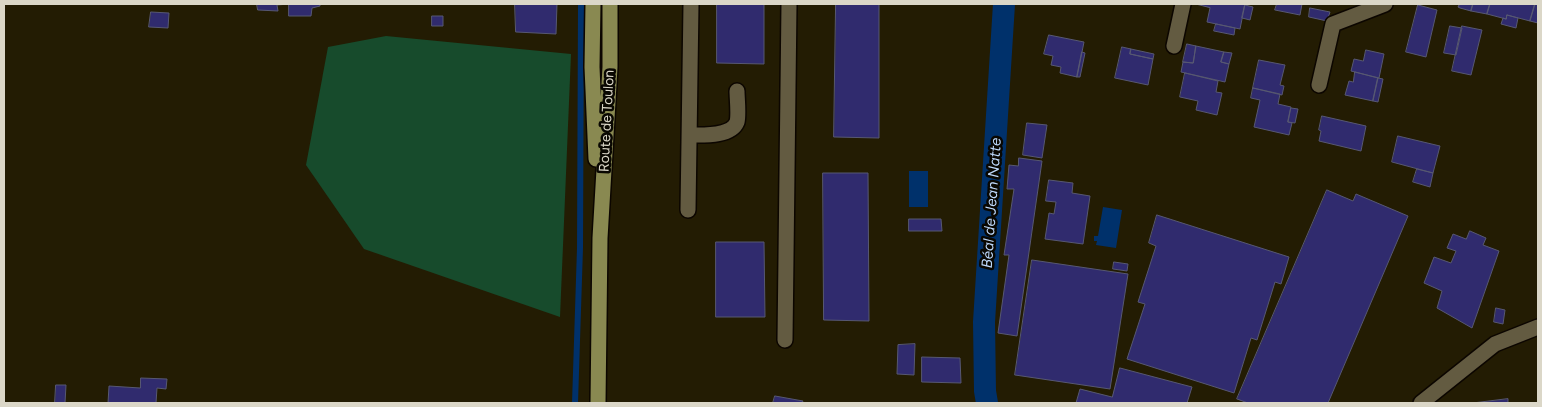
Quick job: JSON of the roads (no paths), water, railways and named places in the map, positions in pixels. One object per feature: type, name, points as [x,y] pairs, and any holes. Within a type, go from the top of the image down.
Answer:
[{"type":"main road","name":"Route de Toulon","points":[[593,4],[592,67],[600,238]]},
{"type":"main road","name":"Route de Toulon","points":[[598,403],[600,238],[610,67],[610,4]]},
{"type":"street","points":[[688,210],[692,4]]},
{"type":"street","points":[[785,340],[789,4]]},
{"type":"street","points":[[1174,46],[1183,4]]},
{"type":"street","points":[[1318,86],[1333,24],[1385,4]]},
{"type":"street","points":[[690,135],[716,135],[730,130],[736,122],[737,91]]},
{"type":"street","points":[[1421,403],[1495,344],[1538,327]]},
{"type":"water","points":[[909,171],[928,171],[928,207],[909,207]]},
{"type":"water","points":[[1103,207],[1122,210],[1116,248],[1096,245],[1097,241],[1094,241],[1094,236],[1098,236]]},
{"type":"waterway","points":[[575,403],[580,248],[581,4]]},
{"type":"waterway","name":"Béal de Jean Natte","points":[[987,403],[985,391],[984,322],[1004,4]]}]
